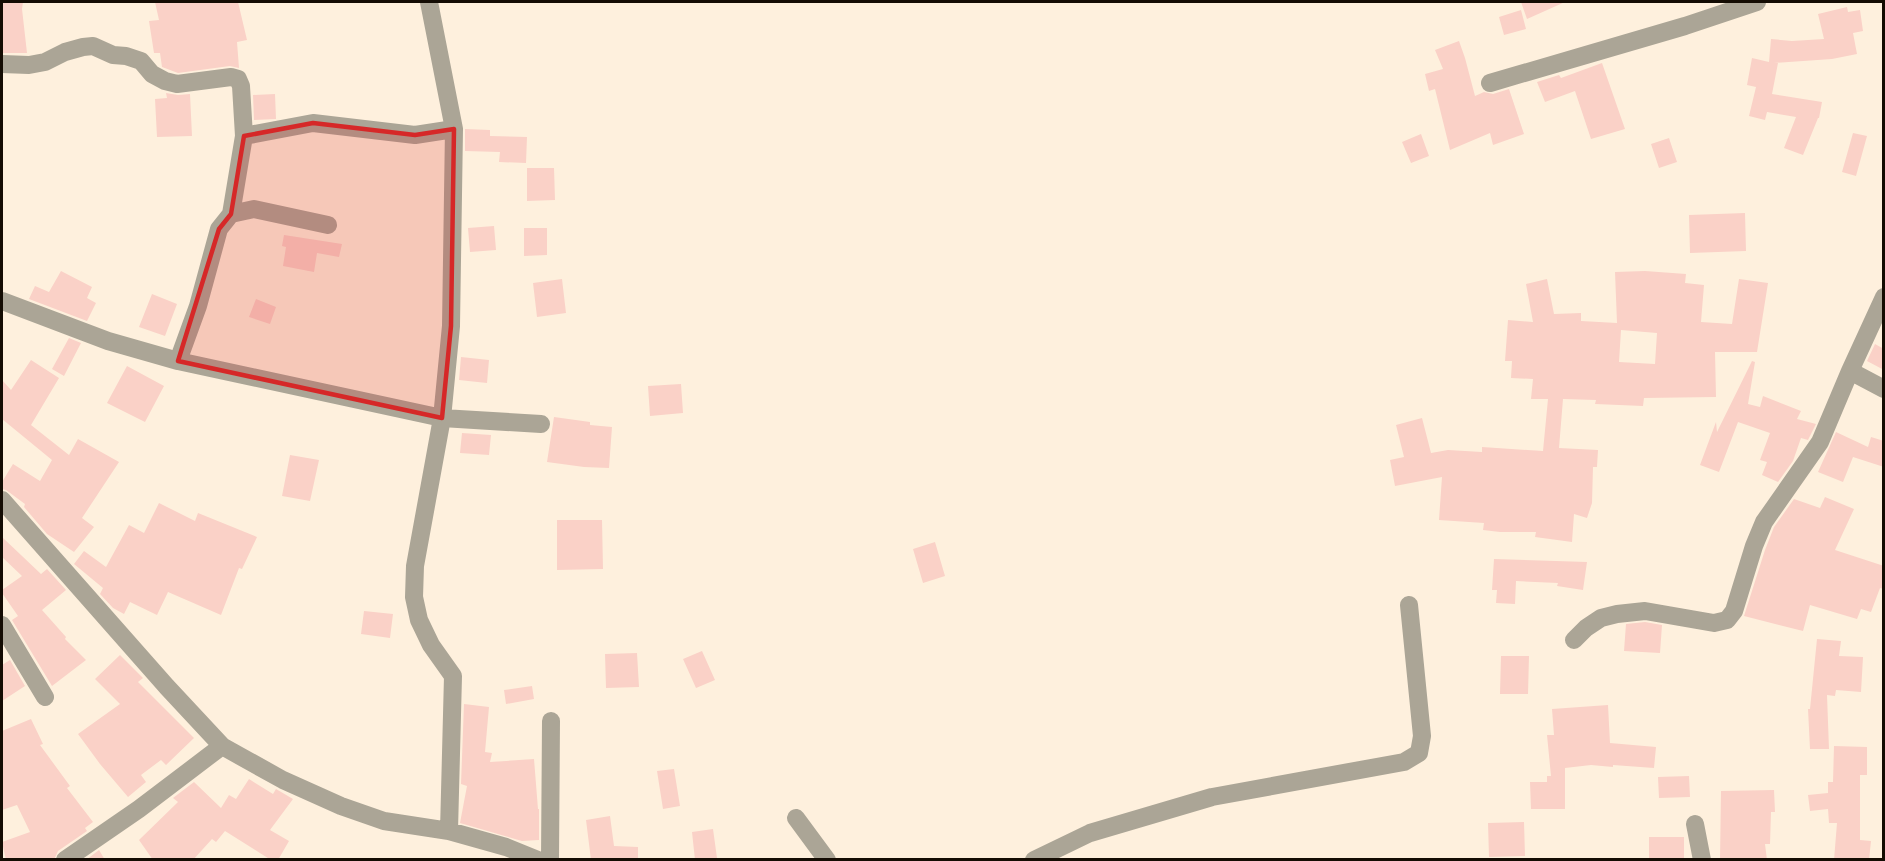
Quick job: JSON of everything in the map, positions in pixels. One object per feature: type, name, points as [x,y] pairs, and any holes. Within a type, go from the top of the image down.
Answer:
[{"type":"street","points":[[429,2],[454,129],[450,326],[442,418],[415,566],[414,597],[419,620],[431,645],[453,676],[449,831]]},
{"type":"street","points":[[1490,83],[1685,26],[1757,2]]},
{"type":"street","points":[[2,64],[29,65],[45,62],[83,47],[93,46],[113,55],[141,61],[152,74],[177,84],[231,77],[238,79],[241,86],[244,136],[231,214],[219,228],[198,306],[178,361]]},
{"type":"street","points":[[244,136],[313,123],[415,135],[454,129]]},
{"type":"street","points":[[231,214],[254,209],[328,225]]},
{"type":"street","points":[[1574,640],[1601,618],[1617,614],[1645,611],[1714,623],[1727,620],[1734,611],[1754,546],[1764,522],[1820,442],[1884,297]]},
{"type":"street","points":[[2,301],[108,340],[178,361],[442,418],[542,424]]},
{"type":"street","points":[[1850,371],[1884,389]]},
{"type":"street","points":[[2,500],[222,746],[283,780],[341,806],[384,820],[449,831],[506,847],[538,860]]},
{"type":"street","points":[[1034,860],[1090,833],[1212,797],[1404,762],[1419,753],[1422,736],[1409,605]]},
{"type":"street","points":[[2,625],[45,697]]},
{"type":"street","points":[[550,721],[550,860]]},
{"type":"street","points":[[65,860],[222,746]]},
{"type":"street","points":[[796,818],[827,860]]},
{"type":"street","points":[[1695,824],[1702,860]]},
{"type":"highlighted area","points":[[313,123],[415,135],[454,129],[451,326],[442,418],[178,361],[219,229],[231,214],[244,136]]},
{"type":"building","points":[[2,2],[23,2],[27,53],[2,53]]},
{"type":"building","points":[[155,2],[238,2],[247,40],[237,42],[239,68],[230,66],[178,73],[162,67],[160,53],[154,53],[149,21],[159,20]]},
{"type":"building","points":[[1521,2],[1565,2],[1527,19]]},
{"type":"building","points":[[1847,7],[1848,12],[1860,10],[1863,31],[1853,33],[1857,54],[1832,59],[1774,63],[1778,63],[1772,94],[1822,102],[1819,118],[1803,155],[1784,148],[1796,117],[1767,112],[1765,120],[1749,116],[1756,87],[1747,85],[1752,58],[1769,62],[1771,39],[1792,41],[1824,39],[1818,14]]},
{"type":"building","points":[[1521,10],[1526,29],[1504,35],[1499,17]]},
{"type":"building","points":[[1459,41],[1475,96],[1484,92],[1493,94],[1509,89],[1524,134],[1493,145],[1490,133],[1450,150],[1435,89],[1429,91],[1425,74],[1443,69],[1435,50]]},
{"type":"building","points":[[1602,63],[1625,129],[1591,139],[1575,91],[1545,102],[1537,82],[1559,75],[1561,78]]},
{"type":"building","points":[[166,93],[190,94],[192,136],[157,137],[155,99],[167,98]]},
{"type":"building","points":[[275,94],[276,119],[254,120],[253,95]]},
{"type":"building","points":[[465,129],[490,130],[490,136],[527,137],[526,163],[499,162],[500,152],[465,151]]},
{"type":"building","points":[[1853,133],[1867,136],[1856,176],[1842,172]]},
{"type":"building","points":[[1421,134],[1429,156],[1411,163],[1402,142]]},
{"type":"building","points":[[1669,138],[1677,162],[1659,168],[1651,144]]},
{"type":"building","points":[[527,168],[554,168],[555,200],[527,201]]},
{"type":"building","points":[[1745,213],[1746,251],[1690,253],[1689,215]]},
{"type":"building","points":[[494,226],[496,250],[470,252],[468,228]]},
{"type":"building","points":[[524,228],[547,228],[547,255],[524,256]]},
{"type":"building","points":[[284,235],[342,244],[339,257],[317,253],[314,272],[283,266],[286,247],[282,246]]},
{"type":"building","points":[[61,271],[92,287],[87,298],[96,303],[87,321],[29,299],[35,286],[49,292]]},
{"type":"building","points":[[1645,271],[1686,274],[1685,283],[1704,285],[1701,322],[1732,324],[1739,279],[1768,283],[1757,352],[1715,352],[1716,397],[1644,398],[1643,406],[1595,404],[1596,400],[1563,399],[1559,448],[1598,450],[1597,467],[1593,467],[1592,503],[1587,518],[1574,514],[1572,542],[1535,537],[1536,532],[1483,530],[1484,523],[1439,520],[1442,477],[1395,486],[1390,460],[1404,457],[1396,425],[1422,418],[1431,453],[1448,450],[1482,452],[1482,447],[1543,451],[1548,399],[1531,399],[1533,379],[1511,378],[1512,361],[1505,361],[1508,320],[1533,322],[1526,284],[1547,279],[1554,314],[1581,313],[1581,321],[1617,323],[1615,272]],"holes":[[[1621,330],[1657,333],[1655,364],[1619,362]]]},
{"type":"building","points":[[562,279],[566,313],[537,317],[533,283]]},
{"type":"building","points":[[152,294],[177,304],[165,336],[139,327]]},
{"type":"building","points":[[256,299],[276,307],[270,324],[249,317]]},
{"type":"building","points":[[69,338],[81,343],[64,376],[52,369]]},
{"type":"building","points":[[1875,344],[1884,349],[1884,370],[1867,361]]},
{"type":"building","points":[[461,357],[489,360],[487,383],[459,380]]},
{"type":"building","points":[[31,360],[59,378],[31,425],[69,455],[78,439],[119,462],[82,518],[94,527],[74,552],[47,534],[24,507],[25,504],[2,489],[2,482],[13,464],[40,481],[52,460],[2,419],[2,380],[11,390]]},
{"type":"building","points":[[1752,361],[1755,362],[1748,404],[1760,407],[1763,396],[1801,411],[1797,419],[1816,424],[1808,440],[1801,438],[1793,461],[1778,482],[1762,475],[1767,462],[1760,460],[1770,433],[1738,422],[1719,472],[1700,465],[1716,422],[1717,432]]},
{"type":"building","points":[[127,366],[164,386],[145,422],[107,403]]},
{"type":"building","points":[[681,384],[683,413],[650,416],[648,386]]},
{"type":"building","points":[[554,417],[612,427],[609,468],[547,462]]},
{"type":"building","points":[[1836,432],[1868,447],[1871,437],[1884,441],[1884,467],[1853,457],[1843,482],[1818,472]]},
{"type":"building","points":[[462,433],[491,435],[489,455],[460,453]]},
{"type":"building","points":[[290,455],[319,460],[310,501],[282,496]]},
{"type":"building","points":[[1825,497],[1854,509],[1835,550],[1884,566],[1884,589],[1880,588],[1871,612],[1861,609],[1857,619],[1810,605],[1803,631],[1744,616],[1774,527],[1794,499],[1820,508]]},
{"type":"building","points":[[159,503],[195,521],[198,513],[257,537],[242,569],[239,568],[221,615],[168,592],[157,615],[130,602],[124,614],[113,608],[100,594],[103,588],[74,564],[84,551],[106,567],[129,525],[144,533]]},
{"type":"building","points":[[557,520],[602,520],[603,569],[557,570]]},
{"type":"building","points":[[2,537],[41,574],[47,569],[66,590],[42,610],[66,637],[65,639],[86,660],[52,686],[12,620],[18,616],[2,593],[2,590],[22,576],[2,557]]},
{"type":"building","points":[[935,542],[945,576],[923,583],[913,549]]},
{"type":"building","points":[[1494,559],[1587,562],[1583,590],[1557,586],[1558,583],[1516,581],[1515,604],[1496,603],[1497,590],[1492,590]]},
{"type":"building","points":[[364,611],[393,614],[390,638],[361,634]]},
{"type":"building","points":[[1645,622],[1662,625],[1660,653],[1624,651],[1626,624]]},
{"type":"building","points":[[1817,639],[1841,641],[1839,656],[1863,657],[1861,692],[1836,690],[1835,696],[1827,695],[1829,749],[1810,749],[1808,709],[1810,709]]},
{"type":"building","points":[[702,651],[715,680],[696,688],[683,659]]},
{"type":"building","points":[[637,653],[639,687],[606,688],[605,654]]},
{"type":"building","points":[[120,655],[143,678],[138,682],[194,738],[166,765],[161,760],[141,775],[146,782],[128,797],[78,734],[120,704],[95,679]]},
{"type":"building","points":[[1501,656],[1529,656],[1528,694],[1500,694]]},
{"type":"building","points":[[10,660],[25,686],[2,701],[2,665]]},
{"type":"building","points":[[532,686],[534,699],[506,704],[504,690]]},
{"type":"building","points":[[464,704],[489,707],[485,752],[492,753],[490,762],[534,759],[539,809],[539,840],[522,841],[460,823],[467,786],[461,784]]},
{"type":"building","points":[[1608,705],[1610,743],[1656,747],[1654,768],[1591,765],[1565,768],[1565,809],[1531,809],[1530,782],[1547,782],[1547,776],[1551,776],[1547,735],[1554,735],[1552,709]]},
{"type":"building","points":[[31,719],[43,744],[40,745],[70,786],[67,788],[93,822],[85,828],[87,831],[58,851],[54,860],[6,860],[2,842],[30,832],[17,805],[2,810],[2,731]]},
{"type":"building","points":[[1834,746],[1867,747],[1867,775],[1860,775],[1860,840],[1871,841],[1869,860],[1834,860],[1837,823],[1829,823],[1828,809],[1810,811],[1808,795],[1828,793],[1828,782],[1833,782]]},
{"type":"building","points":[[674,769],[680,806],[663,809],[657,771]]},
{"type":"building","points":[[1689,776],[1690,797],[1659,798],[1658,777]]},
{"type":"building","points":[[249,779],[273,794],[276,789],[293,799],[270,830],[289,841],[278,860],[271,860],[225,831],[216,842],[212,839],[193,860],[153,860],[139,840],[178,802],[173,798],[194,782],[221,808],[229,795],[236,799]]},
{"type":"building","points":[[1774,790],[1775,812],[1771,812],[1770,844],[1765,844],[1767,860],[1720,860],[1721,791]]},
{"type":"building","points":[[610,816],[614,846],[638,847],[638,860],[591,860],[586,820]]},
{"type":"building","points":[[1524,822],[1525,856],[1489,857],[1488,823]]},
{"type":"building","points":[[713,829],[717,858],[695,860],[692,832]]},
{"type":"building","points":[[1649,837],[1684,837],[1684,860],[1649,860]]},
{"type":"building","points":[[99,850],[105,860],[86,860]]}]
